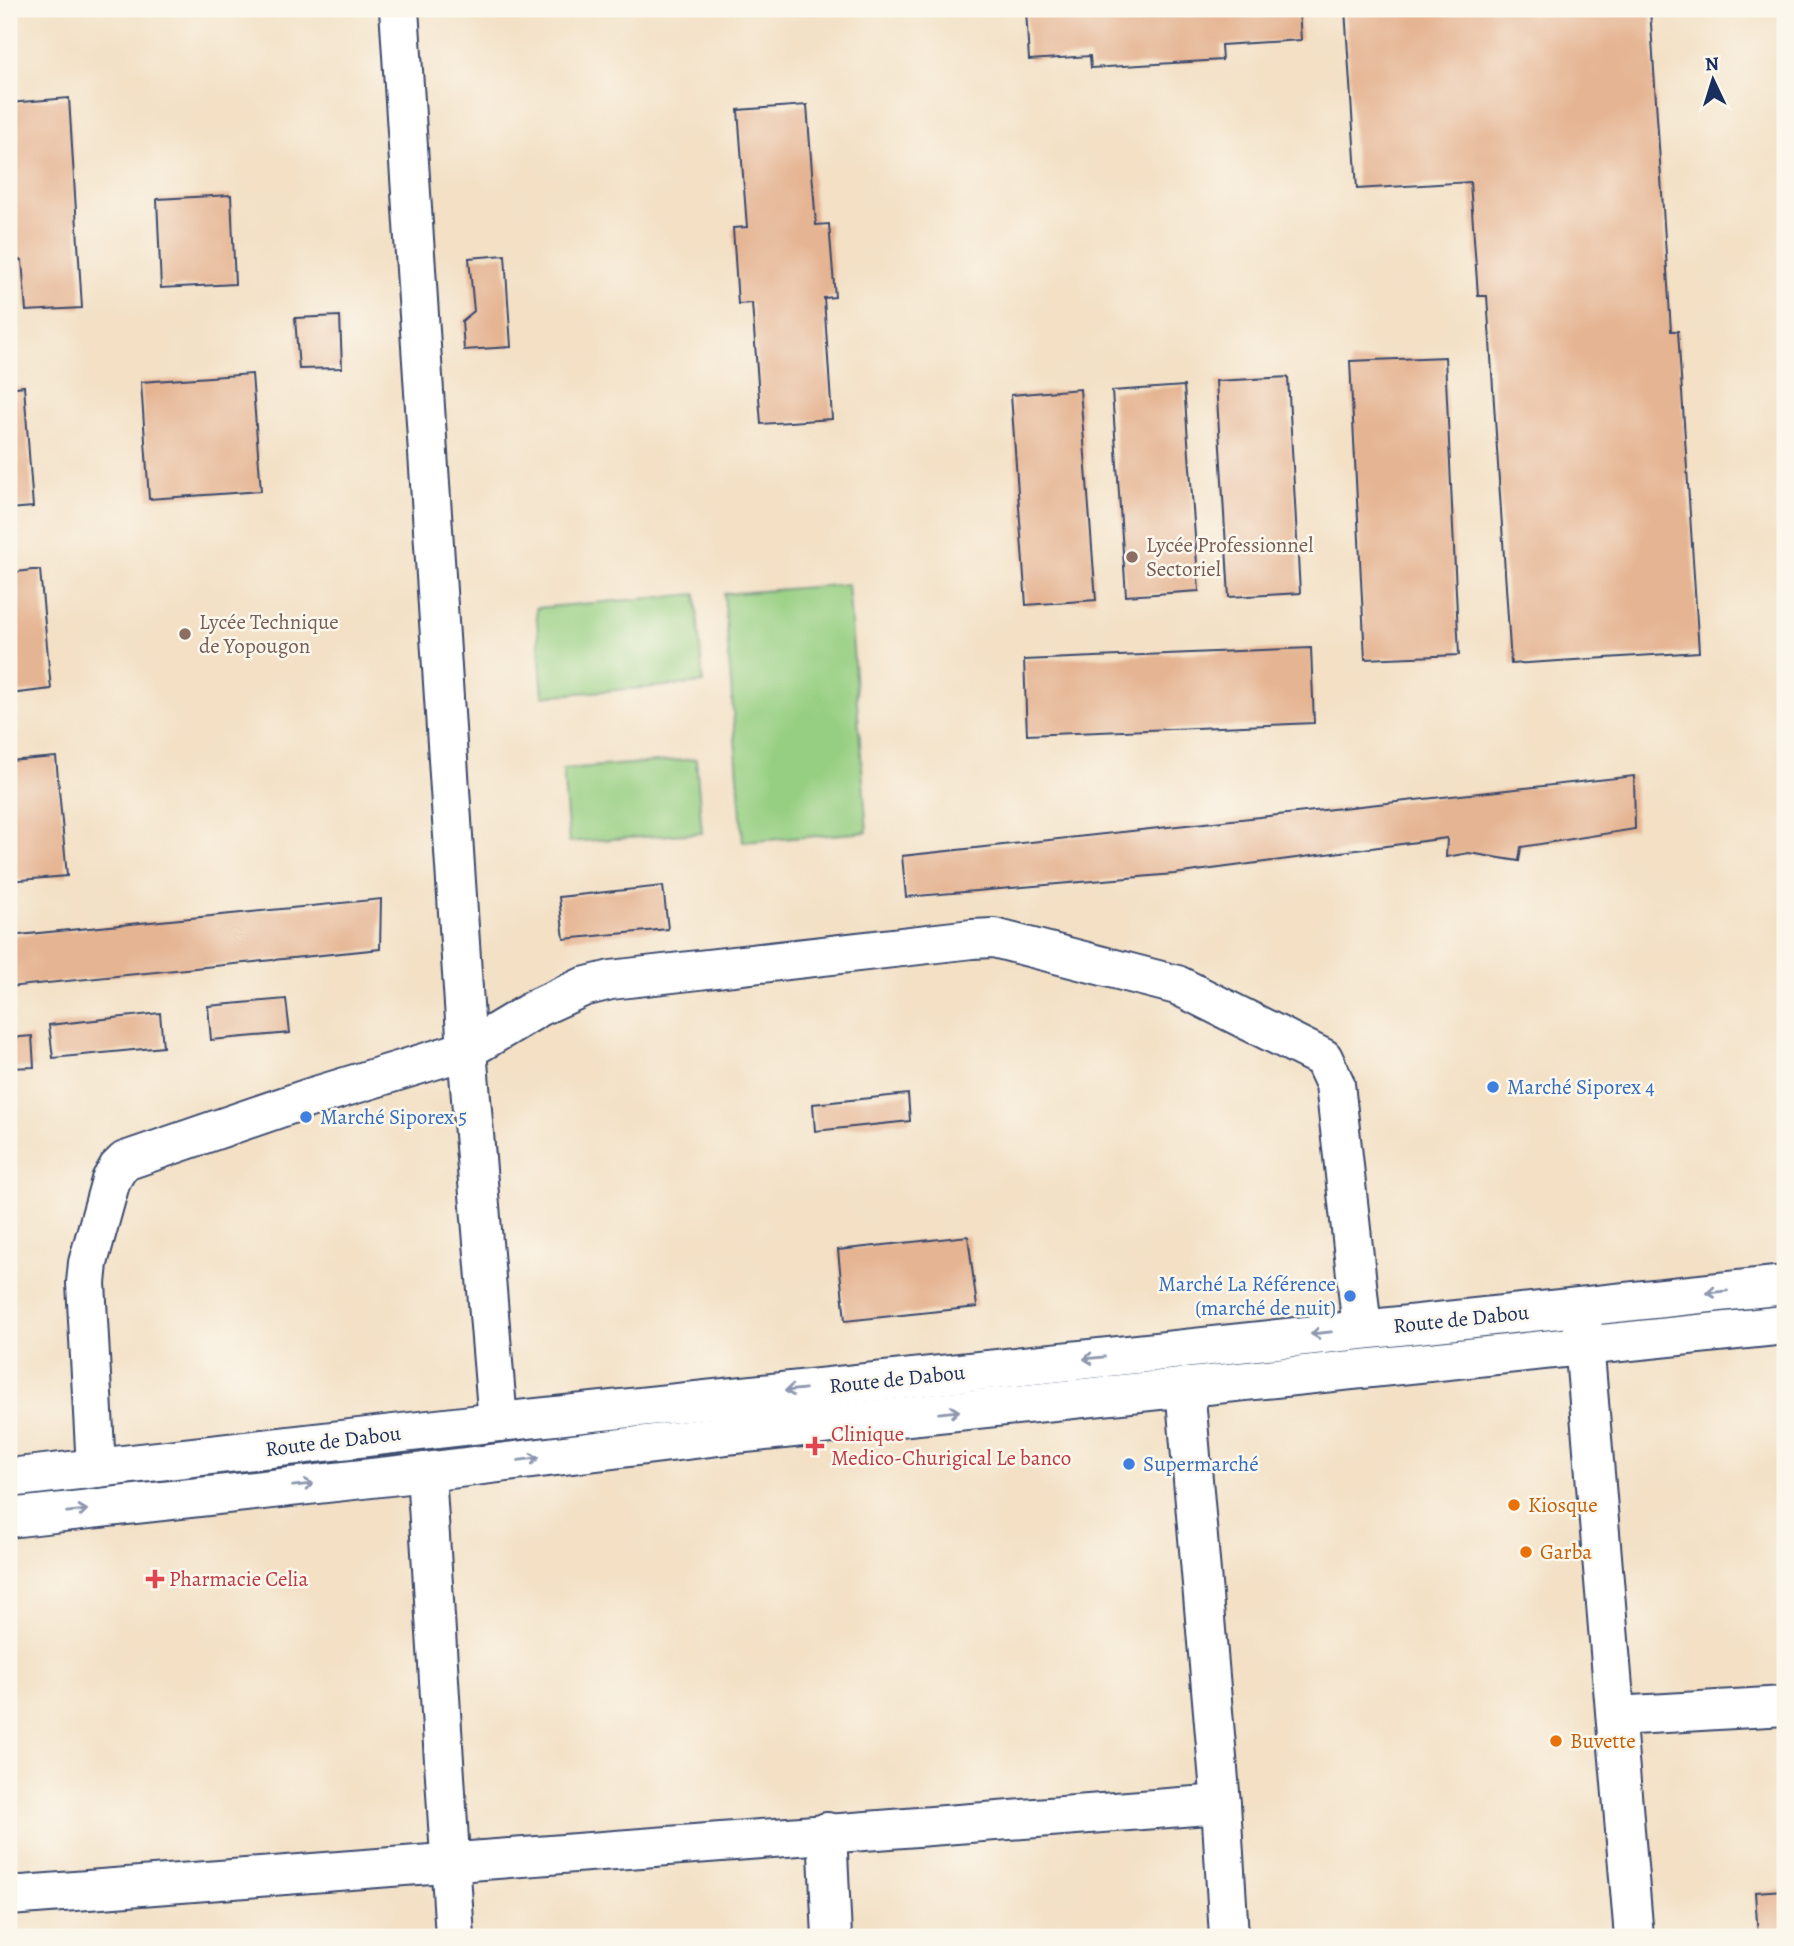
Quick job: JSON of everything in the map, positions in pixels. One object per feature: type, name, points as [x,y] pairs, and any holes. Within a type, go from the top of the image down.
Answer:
[{"type":"street","points":[[399,9],[467,1050],[498,1422]]},
{"type":"street","points":[[96,1468],[86,1283],[88,1263],[111,1180],[125,1161],[309,1098],[467,1050],[539,1006],[583,987],[611,980],[972,939],[994,938],[1177,985],[1323,1058],[1335,1084],[1362,1329]]},
{"type":"street","name":"Route de Dabou","points":[[9,1478],[498,1422],[1785,1285]]},
{"type":"street","points":[[1582,1307],[1634,1937]]},
{"type":"street","name":"Route de Dabou","points":[[9,1518],[426,1472],[727,1434],[1785,1325]]},
{"type":"street","points":[[1185,1387],[1221,1804],[1228,1937]]},
{"type":"street","points":[[426,1472],[455,1937]]},
{"type":"street","points":[[1616,1716],[1785,1706]]},
{"type":"street","points":[[9,1896],[1221,1804]]},
{"type":"street","points":[[827,1832],[832,1937]]},
{"type":"green space","points":[[848,584],[867,832],[743,842],[724,594]]},
{"type":"green space","points":[[696,594],[703,683],[543,696],[536,608]]},
{"type":"green space","points":[[696,759],[702,833],[569,842],[563,769]]},
{"type":"building","points":[[1026,9],[1299,9],[1301,40],[1221,45],[1222,60],[1091,68],[1090,56],[1029,60]]},
{"type":"building","points":[[1345,9],[1650,9],[1671,331],[1678,331],[1699,652],[1511,664],[1487,296],[1478,296],[1470,182],[1357,189]]},
{"type":"building","points":[[69,98],[82,308],[26,311],[22,260],[9,261],[9,103]]},
{"type":"building","points":[[807,105],[816,225],[829,224],[835,297],[824,298],[832,419],[761,424],[752,303],[738,304],[733,228],[747,227],[738,110]]},
{"type":"building","points":[[231,195],[235,284],[161,288],[157,199]]},
{"type":"building","points":[[505,255],[511,347],[464,350],[462,321],[474,311],[469,258]]},
{"type":"building","points":[[340,316],[342,368],[299,369],[295,318]]},
{"type":"building","points":[[1445,357],[1459,655],[1365,659],[1350,361]]},
{"type":"building","points":[[252,374],[261,491],[149,499],[141,382]]},
{"type":"building","points":[[1288,377],[1300,593],[1229,597],[1216,381]]},
{"type":"building","points":[[24,386],[33,507],[9,509],[9,388]]},
{"type":"building","points":[[1184,386],[1199,591],[1126,596],[1112,391]]},
{"type":"building","points":[[1080,389],[1096,600],[1026,605],[1011,395]]},
{"type":"building","points":[[40,570],[51,689],[9,694],[9,573]]},
{"type":"building","points":[[1311,648],[1314,723],[1027,735],[1024,660]]},
{"type":"building","points":[[56,757],[67,876],[9,881],[9,761]]},
{"type":"building","points":[[1634,776],[1635,829],[1521,847],[1519,861],[1469,853],[1446,857],[1447,838],[1174,874],[906,897],[902,856]]},
{"type":"building","points":[[663,886],[668,929],[564,939],[559,897]]},
{"type":"building","points":[[381,899],[380,949],[9,987],[9,936]]},
{"type":"building","points":[[286,999],[290,1033],[211,1040],[208,1006]]},
{"type":"building","points":[[160,1013],[163,1047],[53,1058],[49,1025]]},
{"type":"building","points":[[32,1036],[34,1067],[9,1068],[9,1038]]},
{"type":"building","points":[[908,1094],[910,1121],[815,1131],[813,1104]]},
{"type":"building","points":[[968,1236],[977,1307],[845,1321],[838,1250]]},
{"type":"building","points":[[1784,1890],[1785,1937],[1758,1937],[1755,1892]]},
{"type":"place","name":"Lycée Professionnel Sectoriel","points":[[1132,557]]},
{"type":"place","name":"Lycée Technique de Yopougon","points":[[185,634]]},
{"type":"place","name":"Marché Siporex 4","points":[[1493,1087]]},
{"type":"place","name":"Marché Siporex 5","points":[[306,1117]]},
{"type":"place","name":"Marché La Référence (marché de nuit)","points":[[1350,1296]]},
{"type":"place","name":"Clinique Medico-Churigical Le banco","points":[[815,1446]]},
{"type":"place","name":"Supermarché","points":[[1129,1464]]},
{"type":"place","name":"Kiosque","points":[[1514,1505]]},
{"type":"place","name":"Garba","points":[[1526,1552]]},
{"type":"place","name":"Pharmacie Celia","points":[[155,1579]]},
{"type":"place","name":"Buvette","points":[[1556,1741]]}]
